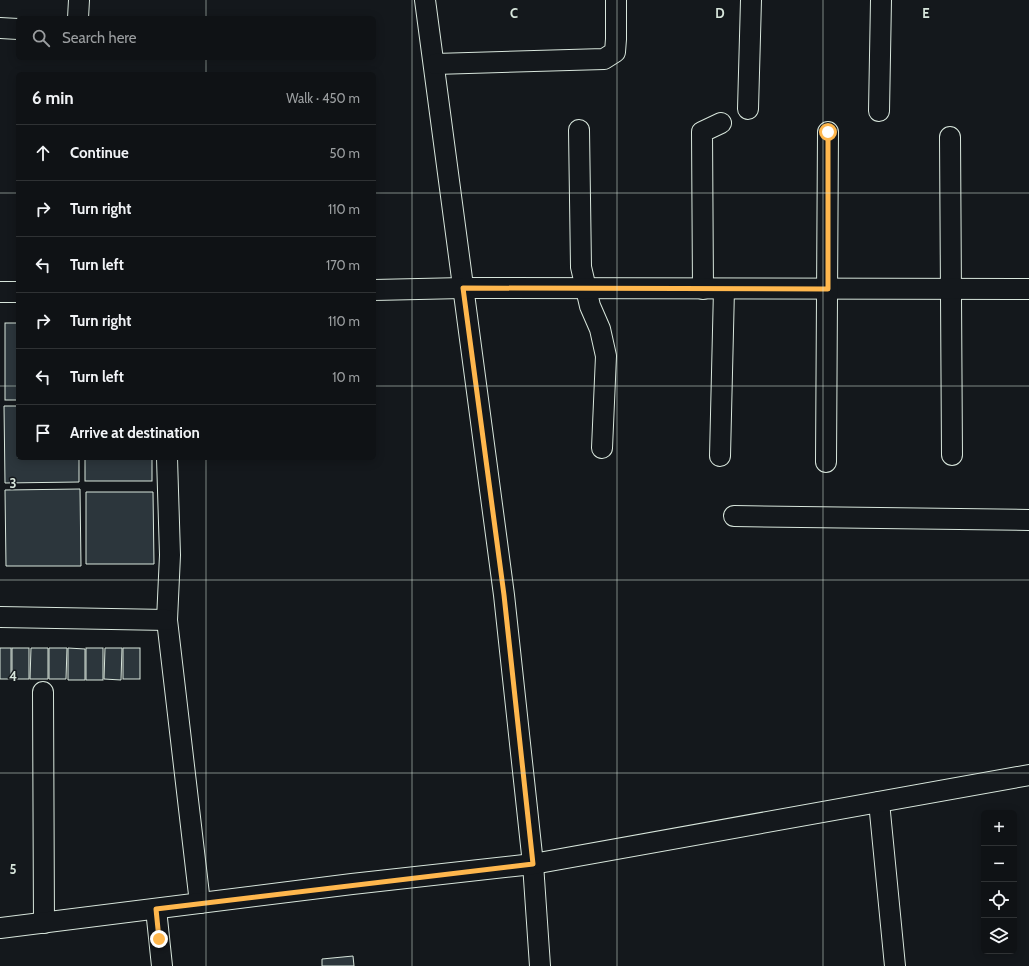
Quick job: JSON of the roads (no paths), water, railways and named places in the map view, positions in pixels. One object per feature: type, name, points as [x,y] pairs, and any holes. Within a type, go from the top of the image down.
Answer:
[{"type":"street","points":[[78,16],[79,0]]},
{"type":"street","points":[[425,0],[435,64],[504,595],[533,864],[540,966]]},
{"type":"street","points":[[435,64],[604,59],[615,52],[616,0]]},
{"type":"street","points":[[748,109],[752,0]]},
{"type":"street","points":[[879,111],[881,0]]},
{"type":"street","points":[[0,28],[16,29]]},
{"type":"street","points":[[703,288],[702,132],[721,123]]},
{"type":"street","points":[[579,130],[581,267],[590,306],[600,329],[606,356],[602,448]]},
{"type":"street","points":[[826,462],[828,132]]},
{"type":"street","points":[[950,137],[952,455]]},
{"type":"street","points":[[376,290],[463,288],[1029,289]]},
{"type":"street","points":[[720,456],[724,289]]},
{"type":"street","points":[[0,292],[16,292]]},
{"type":"street","points":[[167,460],[170,555],[167,620],[200,903]]},
{"type":"street","points":[[734,516],[1029,520]]},
{"type":"street","points":[[0,617],[167,620]]},
{"type":"street","points":[[43,692],[44,924]]},
{"type":"street","points":[[0,928],[44,924],[200,903],[533,864],[1029,776]]},
{"type":"street","points":[[879,802],[895,966]]},
{"type":"street","points":[[156,909],[162,966]]}]
